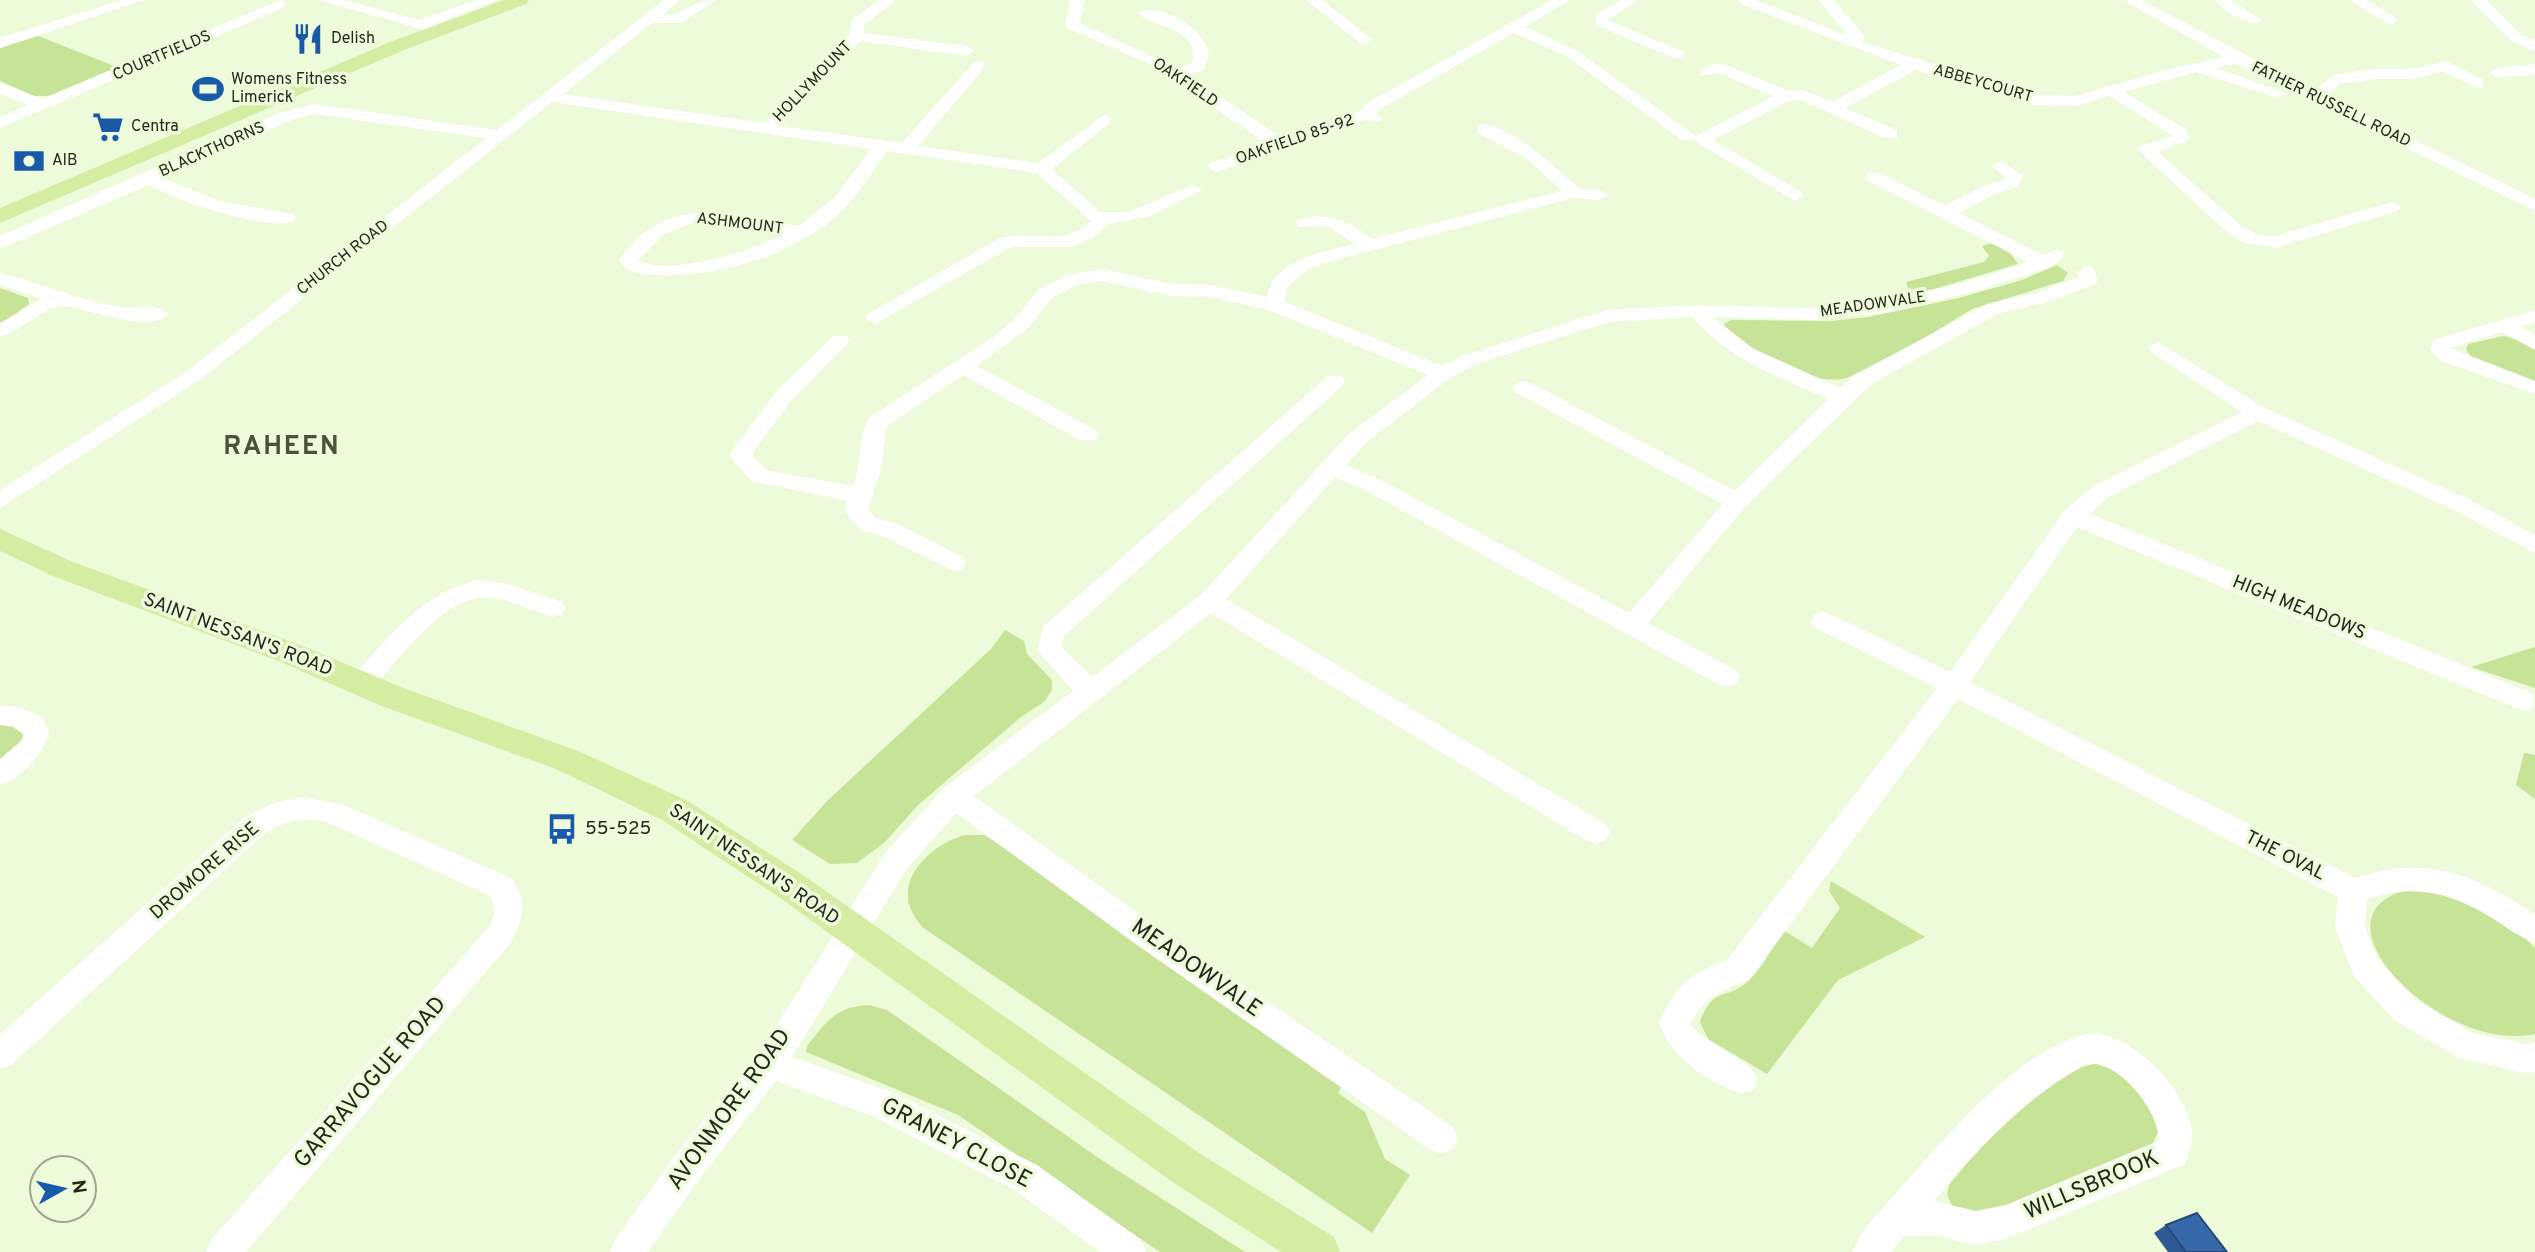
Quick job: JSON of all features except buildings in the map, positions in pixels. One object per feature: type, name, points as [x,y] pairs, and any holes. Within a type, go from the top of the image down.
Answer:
[{"type":"main road","points":[[0,216],[439,30],[520,0]]},
{"type":"main road","name":"SAINT NESSAN'S ROAD","points":[[4,545],[566,760],[674,810],[791,886],[1185,1167],[1319,1252]]},
{"type":"street","points":[[0,43],[137,0]]},
{"type":"street","points":[[326,0],[439,30]]},
{"type":"street","points":[[418,25],[491,0]]},
{"type":"street","name":"CHURCH ROAD","points":[[0,500],[194,375],[673,0]]},
{"type":"street","points":[[651,19],[677,20],[709,0]]},
{"type":"street","name":"HOLLYMOUNT","points":[[768,129],[857,36],[857,23],[889,0]]},
{"type":"street","name":"OAKFIELD","points":[[1077,0],[1072,25],[1150,59],[1178,75],[1225,110],[1279,144]]},
{"type":"street","points":[[1313,0],[1364,39]]},
{"type":"street","points":[[1354,92],[1375,110],[1563,0]]},
{"type":"street","points":[[1632,0],[1601,18],[1601,22],[1679,55]]},
{"type":"street","points":[[1826,0],[1857,37],[1854,42]]},
{"type":"street","name":"FATHER RUSSELL ROAD","points":[[2130,0],[2238,59],[2535,206]]},
{"type":"street","points":[[2223,0],[2254,20]]},
{"type":"street","points":[[2357,0],[2391,20]]},
{"type":"street","points":[[2476,0],[2515,37],[2535,46]]},
{"type":"street","name":"ABBEYCOURT","points":[[1746,1],[1915,64],[2032,100],[2076,101],[2238,59]]},
{"type":"street","name":"COURTFIELDS","points":[[0,123],[280,4]]},
{"type":"street","points":[[1146,14],[1167,17],[1200,45],[1203,54],[1199,66],[1178,75]]},
{"type":"street","points":[[1513,27],[1571,53],[1688,136]]},
{"type":"street","name":"HOLLYMOUNT","points":[[857,36],[966,51]]},
{"type":"street","points":[[1633,53],[1651,44]]},
{"type":"street","points":[[1832,108],[1915,64]]},
{"type":"street","points":[[906,149],[979,65]]},
{"type":"street","points":[[2312,96],[2322,93],[2335,80],[2373,74],[2414,74],[2445,66],[2477,83]]},
{"type":"street","points":[[1706,73],[1719,67],[1786,96]]},
{"type":"street","points":[[2199,67],[2221,77],[2270,89],[2497,200]]},
{"type":"street","points":[[2498,73],[2535,69]]},
{"type":"street","points":[[1625,91],[1650,85]]},
{"type":"street","points":[[0,88],[42,106]]},
{"type":"street","points":[[2113,92],[2179,133],[2183,139],[2146,150],[2234,229],[2251,239],[2275,242],[2392,207]]},
{"type":"street","points":[[1795,196],[1701,140],[1786,96],[1803,95],[1891,134]]},
{"type":"street","points":[[549,97],[1042,169],[1094,216],[1103,219],[1129,217],[1193,190]]},
{"type":"street","name":"BLACKTHORNS","points":[[150,178],[285,116],[314,109],[499,135]]},
{"type":"street","name":"OAKFIELD 85-92","points":[[1216,167],[1375,110]]},
{"type":"street","points":[[1042,169],[1104,120]]},
{"type":"street","points":[[1484,129],[1524,148],[1548,166],[1574,193]]},
{"type":"street","name":"ASHMOUNT","points":[[798,231],[697,216],[660,227],[639,244],[628,260],[636,268],[671,271],[706,268],[744,257],[798,231],[825,216],[882,146]]},
{"type":"street","points":[[1945,213],[1991,189],[2012,183],[2014,175],[2001,166]]},
{"type":"street","name":"MEADOWVALE","points":[[850,930],[896,861],[954,796],[1210,601],[1359,438],[1443,374],[1469,360],[1607,316],[1697,311],[1811,314],[1883,307],[1934,297],[2049,260],[1945,213],[1874,177]]},
{"type":"street","points":[[0,243],[150,178]]},
{"type":"street","name":"BLACKTHORNS","points":[[150,178],[176,194],[218,208],[288,218]]},
{"type":"street","points":[[1275,305],[1278,285],[1300,266],[1321,258],[1574,193],[1599,195]]},
{"type":"street","points":[[1306,223],[1319,218],[1334,221],[1370,247]]},
{"type":"street","points":[[875,318],[1006,242],[1022,239],[1059,245],[1072,242],[1088,235],[1103,219]]},
{"type":"street","points":[[1632,625],[1737,502],[1842,397],[1864,379],[1994,308],[2041,298],[2089,280],[2086,272]]},
{"type":"street","points":[[954,563],[892,531],[868,524],[856,512],[858,495],[868,477],[872,433],[878,422],[1021,324],[1045,294],[1074,279],[1094,274],[1171,290],[1210,291],[1275,305],[1443,374]]},
{"type":"street","points":[[0,279],[58,298],[141,316],[158,314]]},
{"type":"street","points":[[0,331],[58,298]]},
{"type":"street","points":[[1697,311],[1711,330],[1734,346],[1842,397]]},
{"type":"street","points":[[2535,316],[2441,344],[2440,350],[2448,357],[2535,388]]},
{"type":"street","points":[[2505,325],[2535,344]]},
{"type":"street","points":[[840,340],[784,396],[740,455],[759,477],[858,495]]},
{"type":"street","points":[[2159,349],[2258,413],[2458,503],[2535,545]]},
{"type":"street","points":[[962,366],[1088,435]]},
{"type":"street","points":[[1089,691],[1049,650],[1053,632],[1335,381]]},
{"type":"street","points":[[1522,387],[1737,502]]},
{"type":"street","points":[[1742,1079],[1687,1046],[1677,1035],[1674,1023],[1690,995],[1706,982],[1738,970],[1954,685],[2073,516],[2100,492],[2258,413]]},
{"type":"street","points":[[1333,468],[1371,484],[1727,677]]},
{"type":"street","name":"HIGH MEADOWS","points":[[2073,516],[2525,701]]},
{"type":"street","points":[[362,683],[439,604],[458,593],[477,588],[500,590],[553,608]]},
{"type":"street","points":[[1210,601],[1596,832]]},
{"type":"street","points":[[1823,621],[1954,685]]},
{"type":"street","name":"THE OVAL","points":[[1954,685],[2353,891]]},
{"type":"street","points":[[0,715],[27,720],[33,724],[37,735],[29,750],[0,774]]},
{"type":"street","name":"MEADOWVALE","points":[[954,796],[1150,938],[1441,1138]]},
{"type":"street","name":"DROMORE RISE","points":[[0,1054],[254,826],[274,813],[293,807],[312,806],[331,811],[501,887],[510,897],[510,908]]},
{"type":"street","points":[[2535,930],[2484,895],[2427,877],[2382,879],[2353,891],[2350,927],[2365,966],[2405,1010],[2470,1048],[2528,1059],[2535,1057]]},
{"type":"street","name":"GARRAVOGUE ROAD","points":[[223,1252],[499,936],[510,908]]},
{"type":"street","name":"AVONMORE ROAD","points":[[627,1252],[691,1162],[770,1064],[850,930]]},
{"type":"street","name":"WILLSBROOK","points":[[1869,1252],[1897,1219],[1998,1104],[2034,1077],[2077,1052],[2094,1048],[2115,1053],[2143,1077],[2174,1116],[2177,1131],[2173,1152],[2006,1222],[1976,1228],[1934,1218],[1897,1219]]},
{"type":"street","name":"GRANEY CLOSE","points":[[770,1064],[883,1104],[1025,1177],[1129,1252]]},
{"type":"green space","points":[[38,36],[117,67],[49,96],[34,96],[0,81],[0,48]]},
{"type":"green space","points":[[1992,243],[2010,253],[2018,264],[1924,292],[1908,288],[1906,282],[1984,262],[1989,256],[1982,246]]},
{"type":"green space","points":[[2057,265],[2068,273],[2063,281],[1972,309],[1918,342],[1847,378],[1817,378],[1786,367],[1730,337],[1724,324],[1731,320],[1830,321],[1868,317],[1959,298],[2022,280]]},
{"type":"green space","points":[[0,288],[28,298],[29,304],[0,325]]},
{"type":"green space","points":[[2504,336],[2518,340],[2535,350],[2535,382],[2470,356],[2466,349],[2468,344]]},
{"type":"green space","points":[[1005,630],[1024,641],[1027,654],[1052,680],[1052,690],[1044,702],[1021,717],[918,805],[884,843],[857,863],[830,864],[792,840],[828,800],[991,649]]},
{"type":"green space","points":[[2535,647],[2535,688],[2471,667]]},
{"type":"green space","points":[[0,723],[10,725],[23,734],[23,743],[0,766]]},
{"type":"green space","points":[[2524,753],[2535,755],[2535,799],[2516,785]]},
{"type":"green space","points":[[966,835],[984,835],[994,841],[1343,1084],[1338,1093],[1365,1112],[1385,1159],[1410,1175],[1372,1233],[922,927],[911,910],[908,895],[915,871],[943,844]]},
{"type":"green space","points":[[1831,881],[1925,937],[1838,980],[1767,1074],[1708,1039],[1700,1022],[1710,1003],[1740,987],[1754,975],[1783,930],[1812,948],[1840,908],[1829,891]]},
{"type":"green space","points":[[2411,889],[2452,894],[2516,929],[2535,948],[2535,1034],[2498,1035],[2460,1024],[2425,1004],[2396,978],[2377,951],[2370,925],[2381,903]]},
{"type":"green space","points":[[869,1005],[887,1010],[1103,1161],[1245,1252],[1160,1252],[958,1115],[806,1052],[807,1046],[832,1017],[847,1009]]},
{"type":"green space","points":[[2100,1062],[2125,1075],[2141,1088],[2158,1132],[2153,1143],[1991,1212],[1961,1211],[1952,1206],[1947,1195],[1949,1185],[1996,1125],[2068,1071]]},
{"type":"place","name":"Delish","points":[[308,39]]},
{"type":"place","name":"Womens Fitness Limerick","points":[[208,89]]},
{"type":"place","name":"Centra","points":[[108,127]]},
{"type":"place","name":"AIB","points":[[29,161]]},
{"type":"place","name":"55-525","points":[[562,829]]},
{"type":"district","name":"RAHEEN","points":[[282,447]]}]
